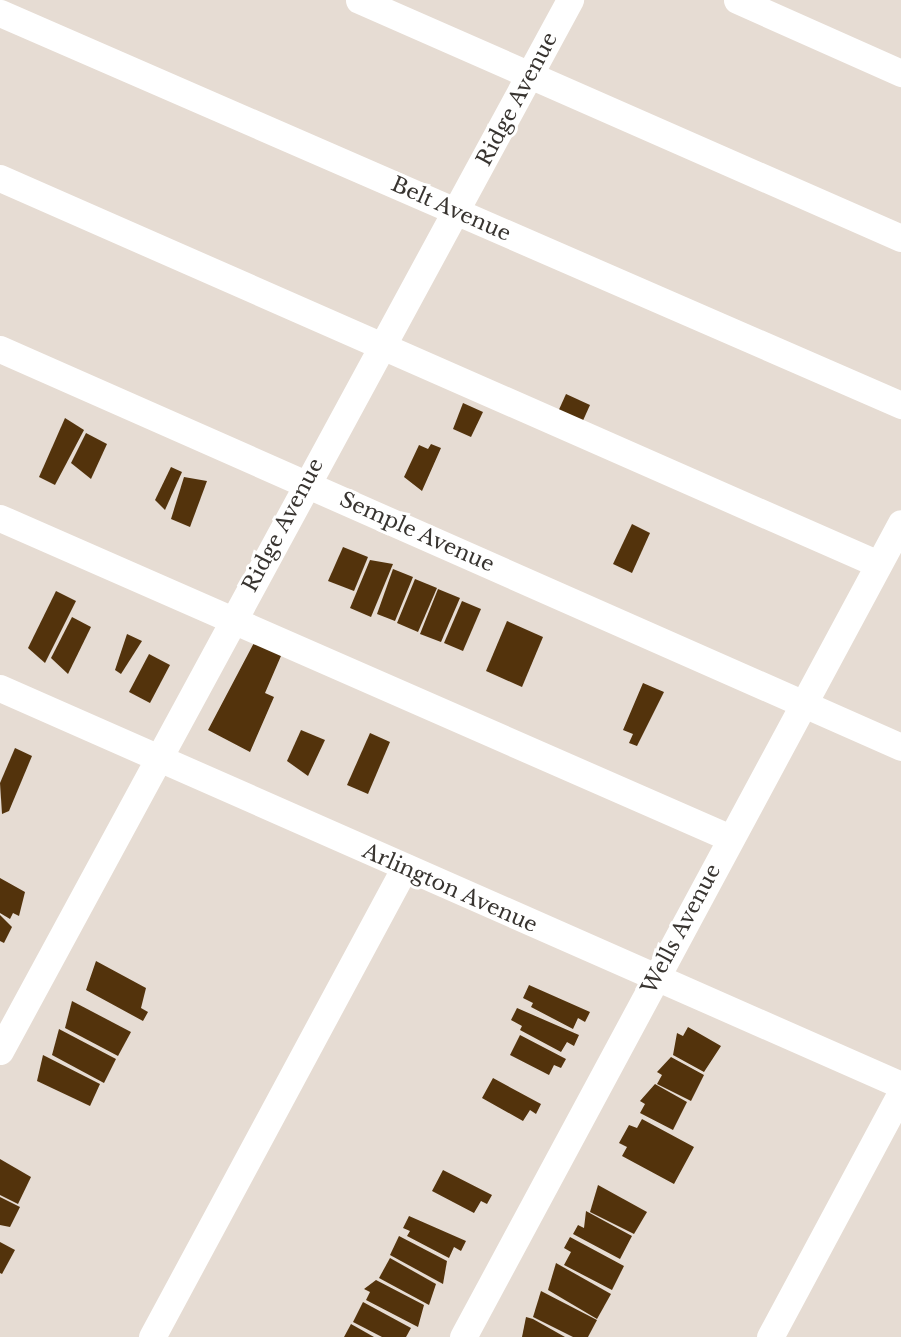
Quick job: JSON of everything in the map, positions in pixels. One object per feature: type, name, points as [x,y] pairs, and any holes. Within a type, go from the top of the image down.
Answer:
[{"type":"street","points":[[359,0],[529,77],[901,238]]},
{"type":"street","name":"Ridge Avenue","points":[[0,1051],[305,482],[457,212],[570,0]]},
{"type":"street","points":[[737,0],[901,73]]},
{"type":"street","name":"Belt Avenue","points":[[0,13],[901,405]]},
{"type":"street","points":[[0,178],[878,564]]},
{"type":"street","name":"Semple Avenue","points":[[0,349],[901,747]]},
{"type":"street","points":[[0,518],[730,838]]},
{"type":"street","name":"Wells Avenue","points":[[463,1337],[801,703],[901,522]]},
{"type":"street","name":"Arlington Avenue","points":[[0,688],[655,979],[901,1085]]},
{"type":"street","points":[[152,1337],[405,867]]},
{"type":"street","points":[[770,1337],[901,1093]]},
{"type":"building","points":[[566,394],[590,405],[581,425],[557,414]]},
{"type":"building","points":[[463,403],[483,412],[471,437],[453,429]]},
{"type":"building","points":[[65,418],[84,430],[55,485],[39,477]]},
{"type":"building","points":[[86,433],[107,444],[91,479],[71,463]]},
{"type":"building","points":[[431,444],[441,448],[422,491],[404,477],[419,445],[428,449]]},
{"type":"building","points":[[171,467],[182,472],[165,510],[155,500]]},
{"type":"building","points":[[184,477],[207,481],[190,527],[171,519]]},
{"type":"building","points":[[632,524],[650,533],[632,573],[613,564]]},
{"type":"building","points":[[343,547],[368,557],[354,591],[328,581]]},
{"type":"building","points":[[370,560],[393,564],[371,617],[350,608]]},
{"type":"building","points":[[393,569],[413,577],[395,621],[377,614]]},
{"type":"building","points":[[415,579],[437,588],[418,632],[397,623]]},
{"type":"building","points":[[438,589],[460,598],[441,642],[420,634]]},
{"type":"building","points":[[56,591],[76,601],[45,663],[28,648]]},
{"type":"building","points":[[462,601],[481,609],[463,651],[444,643]]},
{"type":"building","points":[[72,617],[91,627],[68,674],[51,658]]},
{"type":"building","points":[[507,621],[543,637],[522,687],[486,671]]},
{"type":"building","points":[[127,634],[142,641],[121,674],[115,670]]},
{"type":"building","points":[[257,637],[284,649],[265,693],[274,697],[250,752],[208,730]]},
{"type":"building","points":[[149,654],[170,665],[150,703],[129,692]]},
{"type":"building","points":[[643,683],[664,692],[637,746],[629,743],[633,734],[623,730]]},
{"type":"building","points":[[301,730],[325,740],[308,776],[287,761]]},
{"type":"building","points":[[370,733],[390,742],[368,794],[347,785]]},
{"type":"building","points":[[15,748],[32,756],[9,811],[2,814],[0,783]]},
{"type":"building","points":[[0,878],[25,892],[19,916],[13,913],[10,919],[0,913]]},
{"type":"building","points":[[0,915],[12,927],[4,943],[0,941]]},
{"type":"building","points":[[96,961],[146,988],[141,1008],[148,1012],[143,1021],[86,990]]},
{"type":"building","points":[[529,985],[590,1012],[585,1022],[578,1018],[573,1029],[531,1007],[533,1003],[523,998]]},
{"type":"building","points":[[72,1001],[131,1032],[118,1056],[65,1028]]},
{"type":"building","points":[[517,1008],[579,1035],[574,1046],[567,1042],[561,1052],[520,1030],[522,1026],[511,1020]]},
{"type":"building","points":[[688,1027],[721,1046],[704,1072],[673,1055],[677,1033],[683,1036]]},
{"type":"building","points":[[59,1029],[116,1059],[104,1083],[52,1055]]},
{"type":"building","points":[[520,1035],[566,1059],[561,1068],[554,1065],[549,1075],[510,1055]]},
{"type":"building","points":[[43,1055],[100,1084],[90,1106],[37,1081]]},
{"type":"building","points":[[671,1057],[704,1075],[691,1101],[657,1084],[662,1075],[657,1072]]},
{"type":"building","points":[[493,1078],[541,1104],[536,1114],[530,1110],[523,1121],[482,1098]]},
{"type":"building","points":[[655,1084],[687,1102],[673,1130],[640,1113],[645,1104],[640,1101]]},
{"type":"building","points":[[642,1119],[694,1147],[674,1184],[622,1156],[627,1147],[619,1143],[629,1125],[637,1128]]},
{"type":"building","points":[[0,1159],[31,1177],[18,1204],[0,1195]]},
{"type":"building","points":[[443,1170],[492,1195],[487,1204],[481,1201],[474,1213],[432,1191]]},
{"type":"building","points":[[598,1185],[647,1212],[634,1234],[590,1212]]},
{"type":"building","points":[[0,1197],[20,1207],[10,1227],[0,1225]]},
{"type":"building","points":[[586,1211],[632,1236],[620,1259],[573,1234],[578,1225],[584,1228]]},
{"type":"building","points":[[409,1216],[466,1241],[461,1251],[454,1247],[449,1258],[407,1236],[410,1231],[403,1228]]},
{"type":"building","points":[[399,1236],[447,1261],[443,1284],[390,1255]]},
{"type":"building","points":[[570,1237],[624,1266],[612,1290],[564,1265],[571,1252],[564,1248]]},
{"type":"building","points":[[0,1242],[15,1250],[2,1274],[0,1273]]},
{"type":"building","points":[[390,1258],[436,1284],[429,1305],[379,1278]]},
{"type":"building","points":[[556,1263],[611,1294],[597,1319],[548,1290]]},
{"type":"building","points":[[376,1280],[424,1305],[418,1327],[366,1300],[370,1292],[364,1289]]},
{"type":"building","points":[[541,1291],[597,1320],[588,1337],[573,1337],[533,1317]]},
{"type":"building","points":[[363,1302],[411,1328],[406,1337],[382,1337],[353,1322]]},
{"type":"building","points":[[526,1317],[533,1319],[565,1337],[522,1337]]},
{"type":"building","points":[[351,1324],[374,1337],[344,1337]]}]
